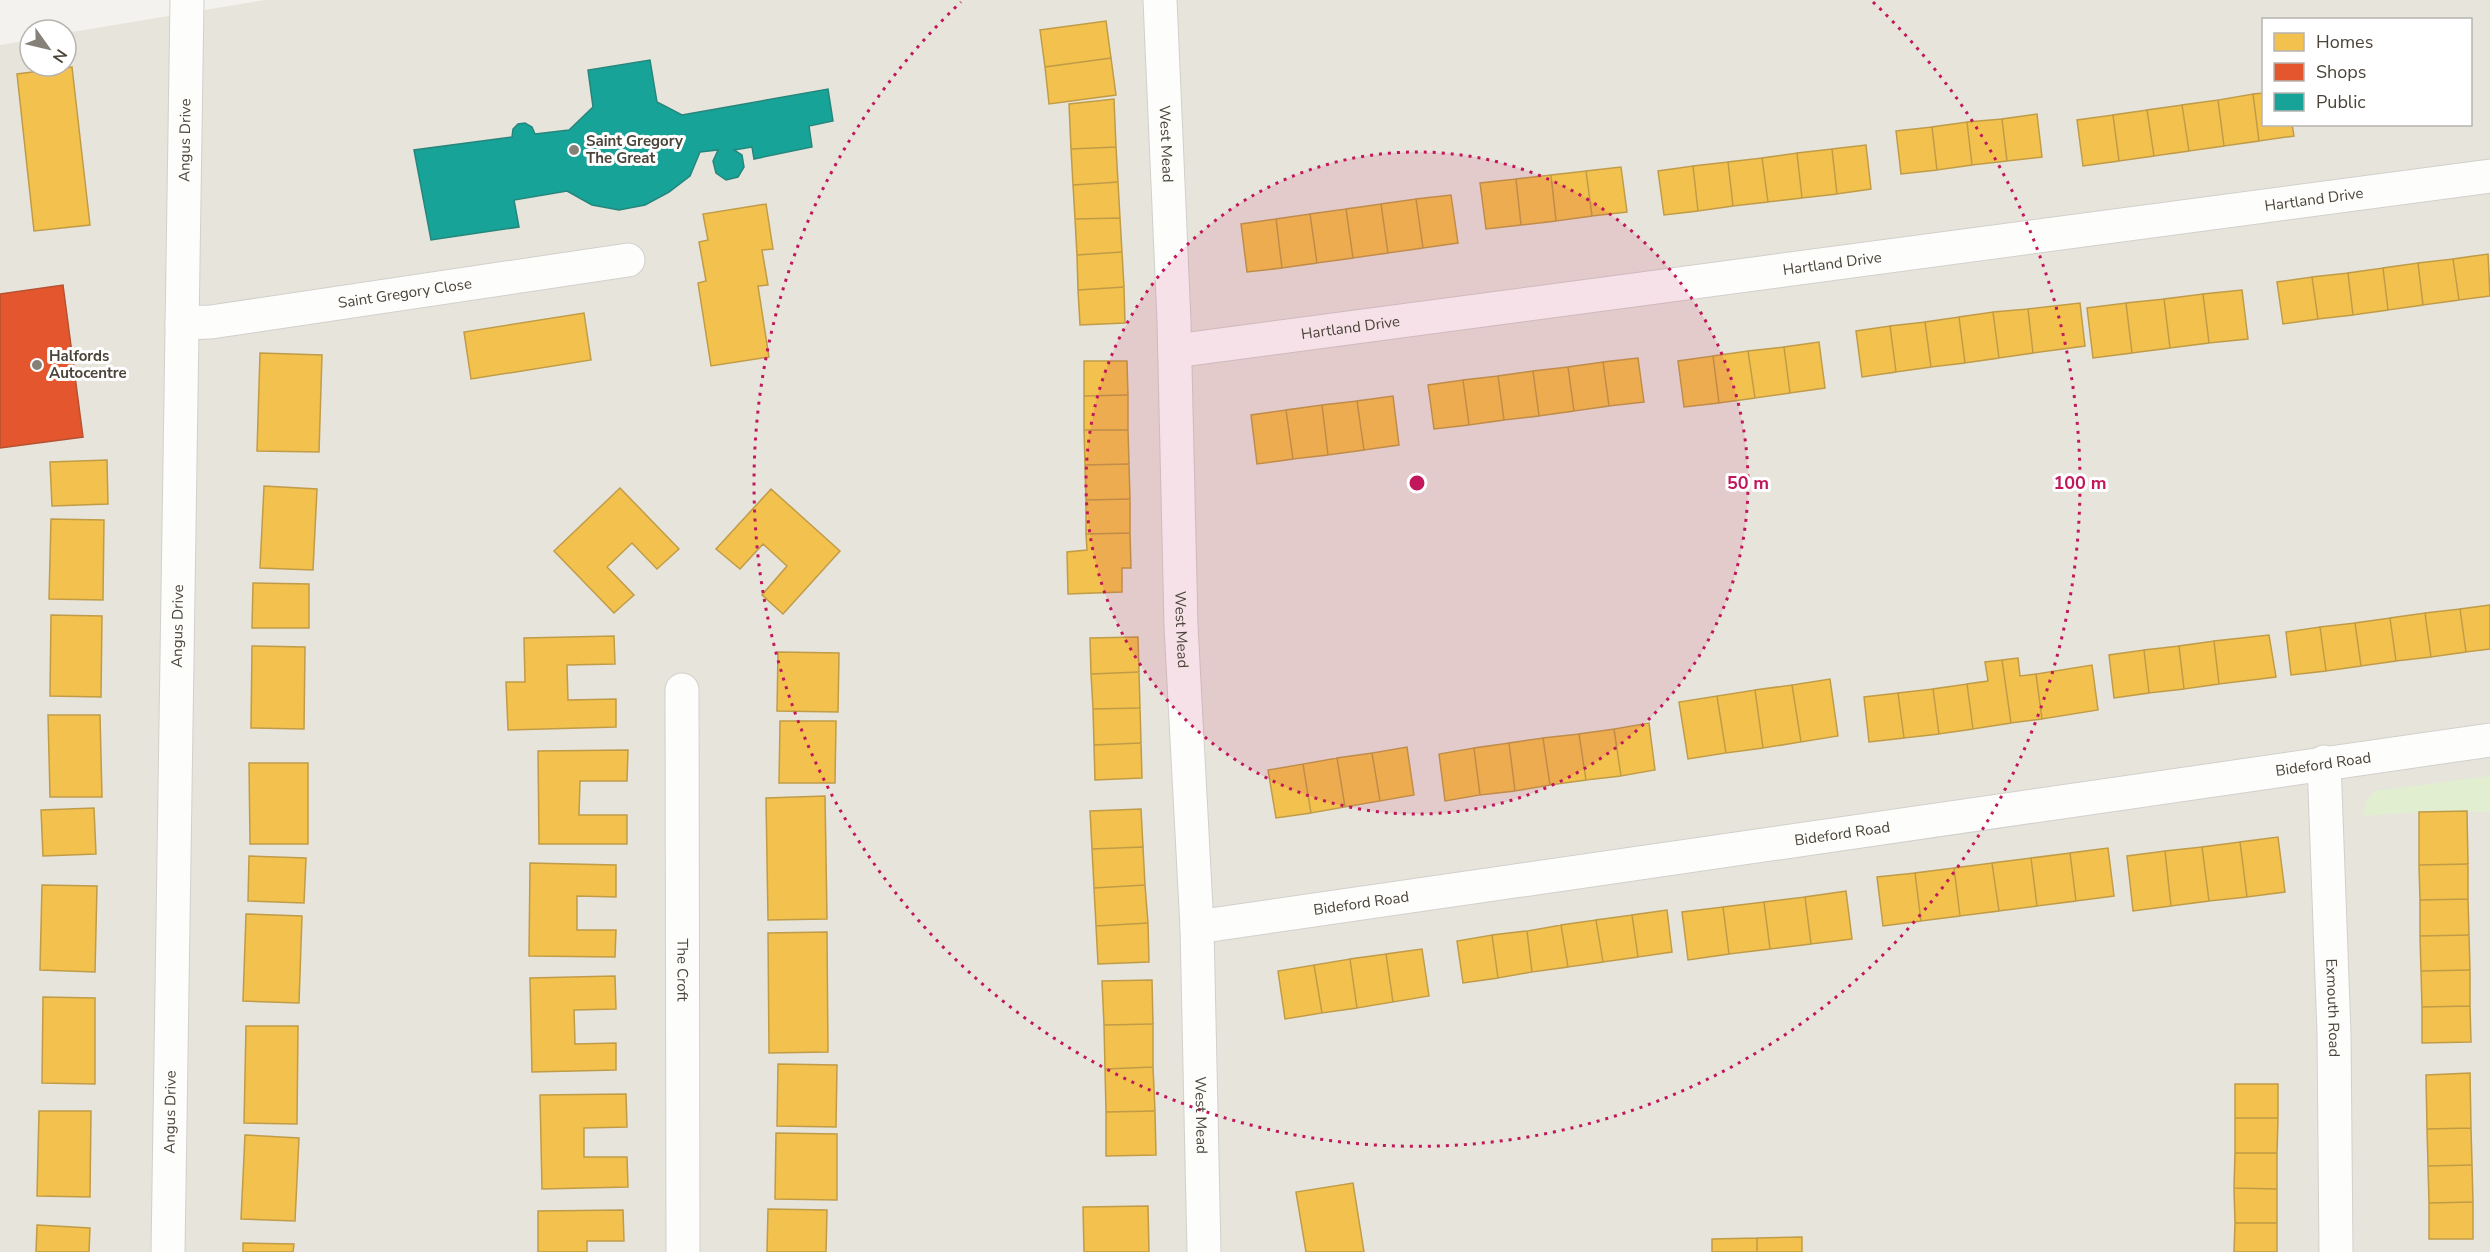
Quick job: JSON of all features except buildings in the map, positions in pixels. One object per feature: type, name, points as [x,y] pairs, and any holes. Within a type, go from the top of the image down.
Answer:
[{"type":"street","name":"Angus Drive","points":[[168,1252],[187,0]]},
{"type":"street","name":"West Mead","points":[[1159,3],[1166,99],[1175,351],[1181,626],[1197,927],[1204,1252]]},
{"type":"street","name":"Hartland Drive","points":[[1175,351],[2490,176]]},
{"type":"street","name":"Saint Gregory Close","points":[[182,323],[212,322],[628,260]]},
{"type":"street","name":"The Croft","points":[[682,690],[684,1252]]},
{"type":"street","name":"Bideford Road","points":[[1197,927],[2324,762],[2490,740]]},
{"type":"street","name":"Exmouth Road","points":[[2324,762],[2334,1033],[2336,1252]]},
{"type":"shaded area","points":[[265,0],[2490,0],[2490,1252],[0,1252],[0,45],[18,42],[18,78],[78,78],[78,31]]},
{"type":"green space","points":[[2490,776],[2490,812],[2419,812],[2363,816],[2366,802],[2374,791]]},
{"type":"place","name":"Saint Gregory The Great","points":[[574,150]]},
{"type":"place","name":"Halfords Autocentre","points":[[37,365]]}]
